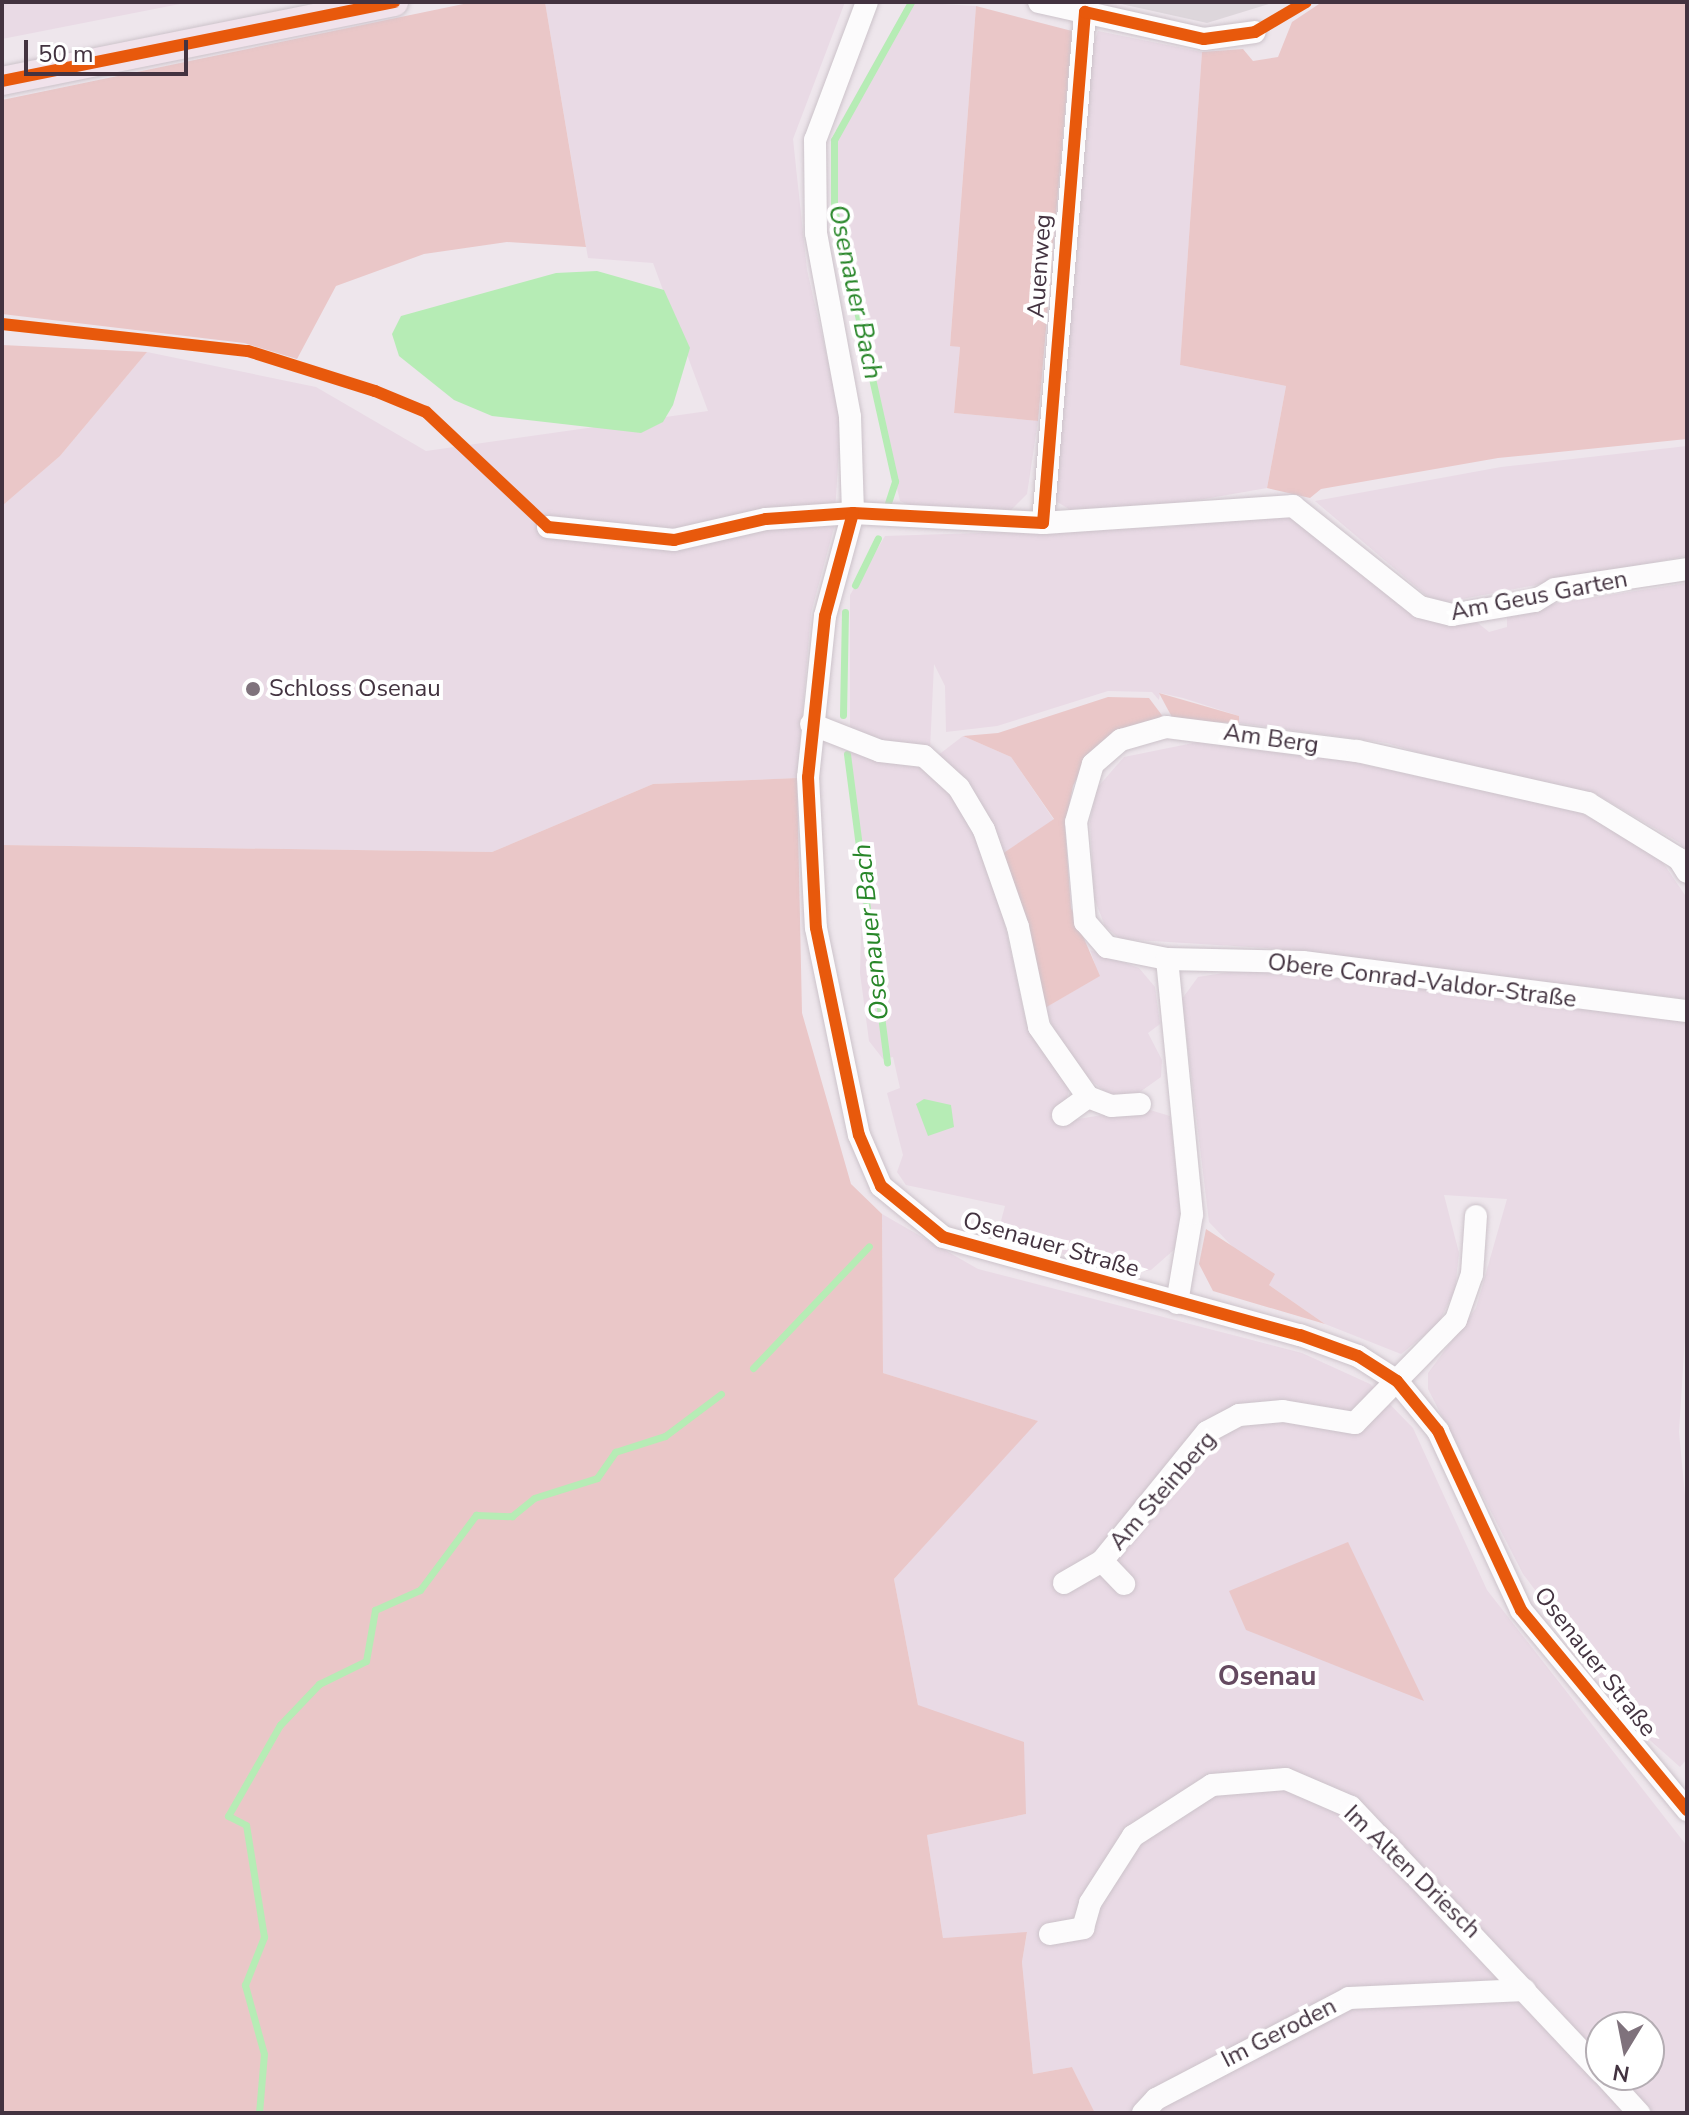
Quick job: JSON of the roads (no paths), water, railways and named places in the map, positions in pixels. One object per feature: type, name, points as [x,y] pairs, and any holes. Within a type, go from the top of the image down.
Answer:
[{"type":"main road","points":[[2,81],[394,2]]},
{"type":"street","name":"Osenauer Straße","points":[[867,2],[815,140],[816,233],[850,417],[853,513],[825,616],[811,724],[816,928],[859,1135],[881,1186],[943,1237],[1300,1335],[1358,1356],[1397,1381],[1438,1431],[1521,1610],[1687,1810]]},
{"type":"street","points":[[1039,2],[1204,39],[1255,32]]},
{"type":"street","name":"Auenweg","points":[[1043,523],[1085,12]]},
{"type":"street","name":"Am Geus Garten","points":[[853,513],[1043,523],[1293,506],[1434,615],[1687,569]]},
{"type":"street","points":[[548,527],[674,540],[766,519],[853,513]]},
{"type":"street","points":[[811,724],[880,751],[924,756],[959,788],[984,830],[1018,927],[1030,1007],[1088,1097],[1111,1106],[1140,1104]]},
{"type":"street","name":"Am Berg","points":[[1167,959],[1107,947],[1085,922],[1076,822],[1093,764],[1121,740],[1166,727],[1357,751],[1588,803],[1679,859],[1687,872]]},
{"type":"street","points":[[1167,959],[1192,1214],[1177,1303]]},
{"type":"street","name":"Obere Conrad-Valdor-Straße","points":[[1167,959],[1303,962],[1687,1011]]},
{"type":"street","points":[[1063,1115],[1088,1097]]},
{"type":"street","name":"Am Steinberg","points":[[1064,1583],[1102,1561],[1207,1432],[1239,1415],[1283,1411],[1355,1423],[1456,1320],[1472,1274],[1476,1216]]},
{"type":"street","name":"Am Steinberg","points":[[1102,1561],[1124,1584]]},
{"type":"street","name":"Im Alten Driesch","points":[[1050,1934],[1083,1928],[1090,1903],[1133,1836],[1172,1810],[1212,1785],[1286,1779],[1351,1807],[1585,2055]]},
{"type":"street","name":"Im Geroden","points":[[1143,2113],[1156,2099],[1349,1998],[1525,1990]]},
{"type":"street","name":"Im Alten Driesch","points":[[1618,2091],[1639,2113]]},
{"type":"waterway","name":"Osenauer Bach","points":[[888,503],[895,481],[834,207],[834,140],[911,2]]},
{"type":"waterway","name":"Osenauer Bach","points":[[855,585],[878,538]]},
{"type":"waterway","name":"Osenauer Bach","points":[[843,715],[845,612]]},
{"type":"waterway","name":"Osenauer Bach","points":[[847,754],[887,1062]]},
{"type":"waterway","name":"Osenauer Bach","points":[[753,1368],[869,1246]]},
{"type":"waterway","name":"Osenauer Bach","points":[[259,2113],[264,2054],[245,1985],[264,1937],[246,1825],[228,1816],[280,1725],[319,1684],[366,1661],[375,1610],[420,1590],[476,1515],[512,1516],[534,1498],[597,1478],[615,1452],[665,1436],[721,1394]]},
{"type":"place","name":"Schloss Osenau","points":[[253,689]]},
{"type":"district","name":"Osenau","points":[[1267,1676]]}]
